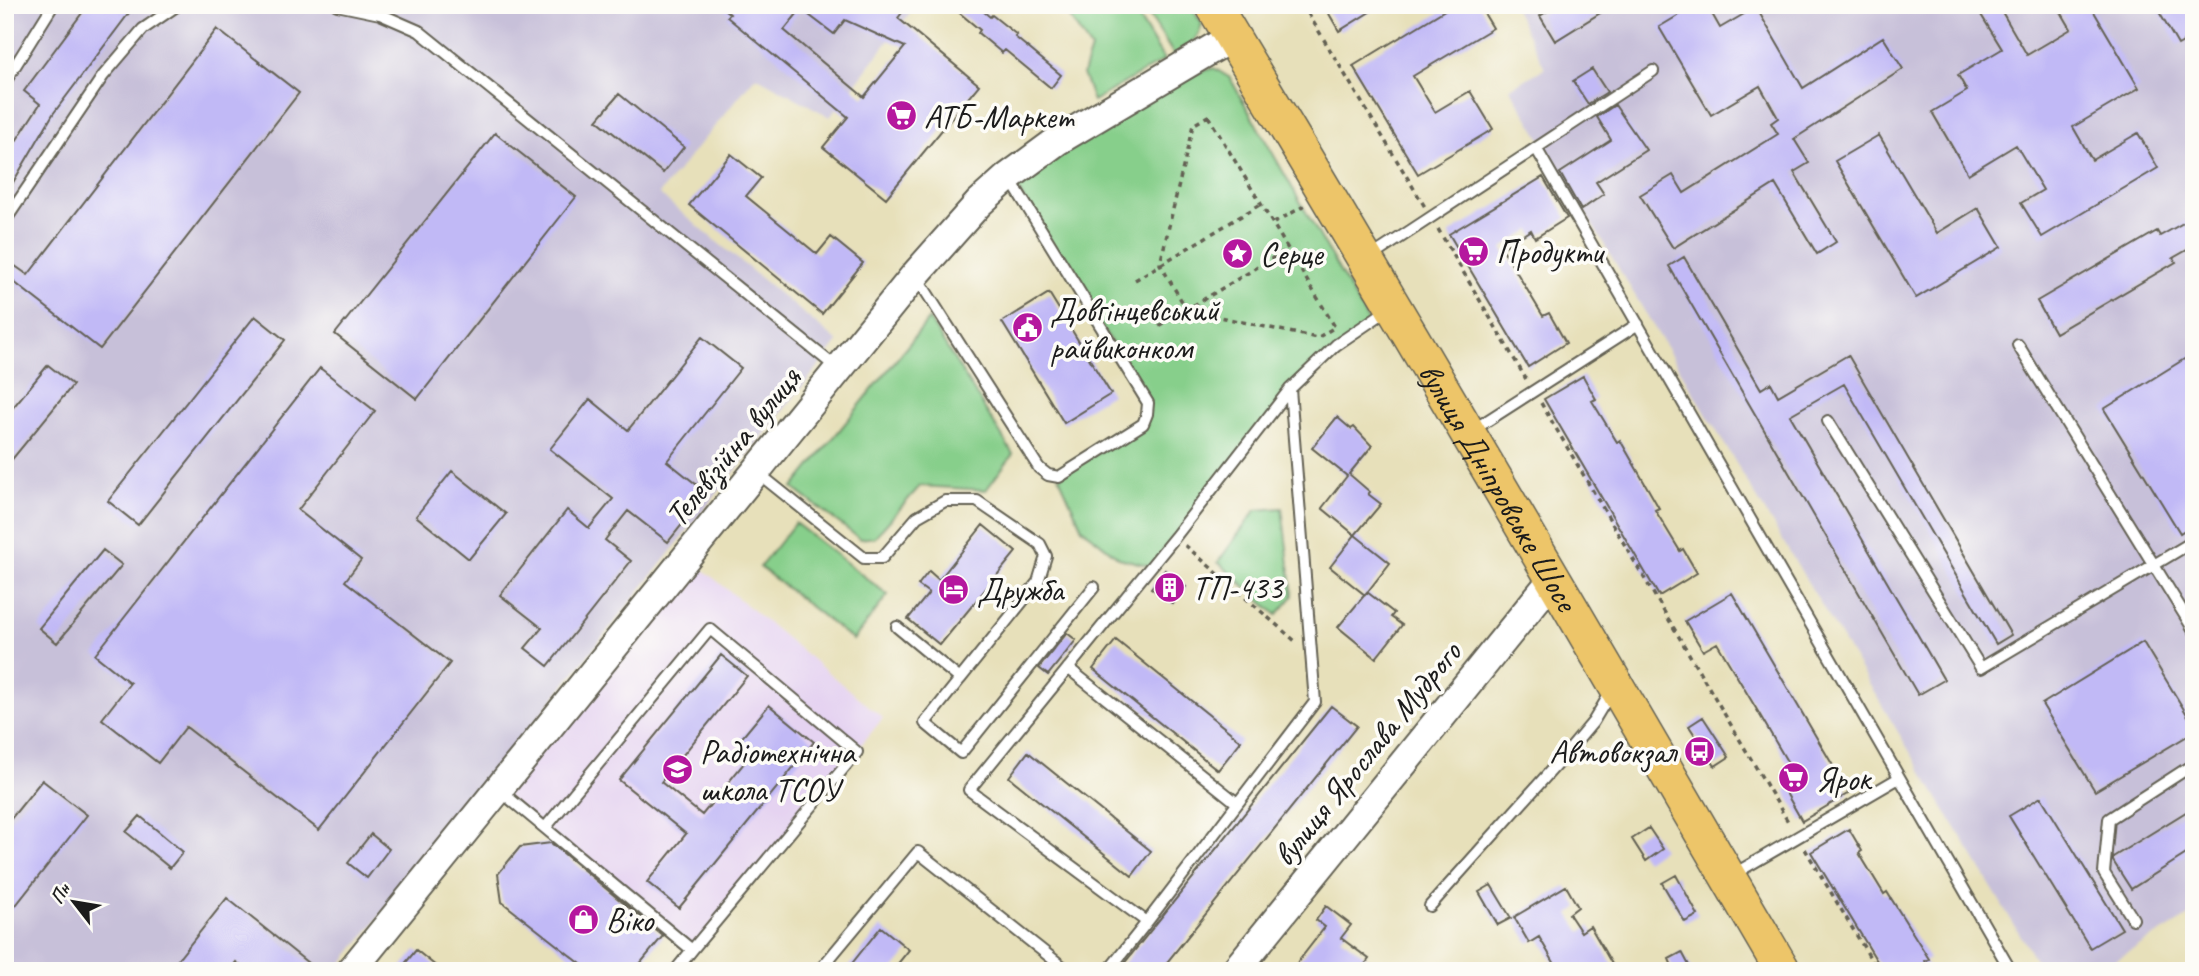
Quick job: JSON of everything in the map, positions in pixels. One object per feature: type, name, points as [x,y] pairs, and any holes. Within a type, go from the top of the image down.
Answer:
[{"type":"main road","name":"вулиця Дніпровське Шосе","points":[[1213,5],[1367,260],[1783,971]]},
{"type":"street","name":"Телевізійна вулиця","points":[[351,971],[915,275],[979,203],[1057,141],[1232,37]]},
{"type":"street","name":"вулиця Ярослава Мудрого","points":[[1235,971],[1552,580]]},
{"type":"lane","points":[[5,82],[53,5]]},
{"type":"lane","points":[[5,221],[103,76],[144,29],[178,5]]},
{"type":"lane","points":[[337,5],[380,14],[419,31],[839,370]]},
{"type":"lane","points":[[1367,260],[1653,71]]},
{"type":"lane","points":[[1536,148],[2011,971]]},
{"type":"lane","points":[[915,275],[1039,468],[1048,475],[1059,477],[1143,424],[1148,403],[1009,177]]},
{"type":"lane","points":[[1147,922],[969,790],[1175,537],[1290,389],[1336,345],[1394,306]]},
{"type":"lane","points":[[1467,433],[1638,324]]},
{"type":"lane","points":[[2018,345],[2194,629]]},
{"type":"lane","points":[[1108,971],[1315,702],[1290,389]]},
{"type":"lane","points":[[1828,421],[1981,668],[2194,541]]},
{"type":"lane","points":[[756,471],[864,558],[882,558],[917,517],[945,501],[977,501],[1040,544],[1046,556],[1038,582],[925,723],[961,753],[1094,587]]},
{"type":"lane","points":[[897,628],[960,679]]},
{"type":"lane","points":[[545,828],[710,629],[857,752],[675,971]]},
{"type":"lane","points":[[1068,668],[1237,803]]},
{"type":"lane","points":[[1430,906],[1572,747],[1593,722],[1615,686]]},
{"type":"lane","points":[[2133,919],[2104,873],[2109,819],[2194,764]]},
{"type":"lane","points":[[1728,877],[1899,778]]},
{"type":"lane","points":[[498,789],[692,950]]},
{"type":"lane","points":[[819,971],[918,852],[1068,971]]},
{"type":"path","points":[[1303,5],[1878,971]]},
{"type":"path","points":[[1208,116],[1261,204],[1335,327],[1317,338],[1186,310],[1160,264],[1194,125],[1208,116]]},
{"type":"path","points":[[1273,224],[1327,193]]},
{"type":"path","points":[[1135,280],[1261,204]]},
{"type":"path","points":[[1159,326],[1288,249]]},
{"type":"path","points":[[1175,537],[1310,654]]},
{"type":"shaded area","points":[[5,5],[916,5],[830,117],[756,76],[659,194],[838,342],[336,971],[5,971]]},
{"type":"shaded area","points":[[1513,5],[2194,5],[2194,913],[2097,971],[2042,971],[1510,88],[1545,68]]},
{"type":"shaded area","name":"Радіотехнічна школа ТСОУ","points":[[688,557],[883,718],[692,950],[498,789]]},
{"type":"green space","points":[[1056,5],[1131,5],[1164,60],[1093,101],[1083,74],[1091,49],[1064,9]]},
{"type":"green space","points":[[1143,5],[1190,5],[1202,24],[1198,35],[1174,55]]},
{"type":"green space","points":[[1214,68],[1230,78],[1369,323],[1290,389],[1151,566],[1119,558],[1082,528],[1059,477],[1143,424],[1148,403],[1016,186],[1063,150],[1197,73]]},
{"type":"green space","points":[[929,319],[1013,454],[986,490],[920,486],[875,537],[860,539],[793,488]]},
{"type":"green space","points":[[1282,508],[1293,596],[1277,615],[1218,562],[1256,510]]},
{"type":"green space","points":[[795,523],[888,595],[853,640],[760,567]]},
{"type":"building","points":[[88,5],[135,5],[53,114],[5,196],[5,158],[40,104],[24,91]]},
{"type":"building","name":"АТБ-Маркет","points":[[719,5],[908,5],[898,18],[979,85],[886,198],[823,147],[848,117],[727,17],[730,14]],"holes":[[[801,9],[834,34],[845,20],[905,47],[864,97],[784,30]]]},
{"type":"building","points":[[950,5],[976,5],[990,17],[992,15],[1061,75],[1051,88],[1005,50],[1002,53]]},
{"type":"building","points":[[1324,5],[1381,5],[1339,31]]},
{"type":"building","points":[[1453,5],[1479,5],[1493,28],[1413,76],[1435,112],[1470,91],[1493,129],[1418,174],[1353,66]]},
{"type":"building","points":[[1557,5],[1613,5],[1555,41],[1540,16]]},
{"type":"building","points":[[1696,5],[1707,5],[1720,28],[1756,7],[1803,88],[1883,37],[1903,69],[1794,139],[1809,163],[1794,172],[1836,242],[1817,254],[1775,184],[1673,248],[1640,195],[1673,175],[1684,193],[1778,134],[1771,123],[1778,118],[1760,86],[1711,115],[1659,27]]},
{"type":"building","points":[[1975,5],[1998,5],[2027,55],[2071,29],[2057,5],[2090,5],[2139,88],[2073,127],[2092,160],[2138,133],[2158,168],[2042,237],[2021,203],[2043,190],[2016,145],[1968,174],[1932,112],[1967,91],[1958,75],[2002,49]]},
{"type":"building","points":[[2155,5],[2194,5],[2194,36],[2178,45]]},
{"type":"building","points":[[217,29],[299,93],[100,349],[5,275],[5,259],[28,275]]},
{"type":"building","points":[[1592,69],[1607,92],[1588,104],[1573,81]]},
{"type":"building","points":[[619,94],[684,147],[663,173],[597,120]]},
{"type":"building","points":[[1615,105],[1646,150],[1596,182],[1604,194],[1581,210],[1560,173],[1611,140],[1597,117]]},
{"type":"building","points":[[495,133],[576,197],[417,399],[335,334]]},
{"type":"building","points":[[1879,135],[1937,233],[1978,208],[2001,247],[1916,298],[1835,161]]},
{"type":"building","points":[[731,154],[761,178],[746,196],[817,254],[831,237],[863,263],[822,314],[689,205]]},
{"type":"building","points":[[1543,177],[1567,218],[1535,238],[1531,230],[1502,248],[1543,316],[1549,313],[1566,343],[1528,367],[1449,234]]},
{"type":"building","points":[[2194,217],[2194,246],[2173,258],[2176,262],[2055,333],[2037,301],[2157,231],[2160,236]]},
{"type":"building","points":[[1684,257],[1761,389],[1771,383],[1778,396],[1848,355],[2011,635],[1996,644],[1844,384],[1790,415],[1944,680],[1918,695],[1669,266]]},
{"type":"building","points":[[1049,293],[1111,394],[1064,423],[1002,322]]},
{"type":"building","points":[[255,316],[285,340],[138,525],[108,501]]},
{"type":"building","points":[[702,337],[741,368],[667,461],[707,493],[668,542],[628,511],[605,540],[631,561],[548,666],[525,648],[542,628],[500,595],[567,510],[589,528],[613,499],[550,449],[590,399],[628,430]]},
{"type":"building","points":[[2194,353],[2194,524],[2180,533],[2104,409]]},
{"type":"building","points":[[48,365],[73,385],[5,468],[5,417]]},
{"type":"building","points":[[320,368],[375,411],[298,510],[361,560],[345,581],[450,663],[319,830],[186,727],[158,763],[102,719],[130,683],[95,655]]},
{"type":"building","points":[[1583,376],[1596,399],[1592,401],[1617,442],[1620,440],[1659,508],[1655,510],[1697,573],[1659,596],[1544,399]]},
{"type":"building","points":[[1337,417],[1351,429],[1354,427],[1372,446],[1349,474],[1381,504],[1355,535],[1322,508],[1347,476],[1312,448]]},
{"type":"building","points":[[452,471],[506,514],[469,559],[416,516]]},
{"type":"building","name":"Дружба","points":[[983,525],[1016,552],[940,645],[908,619],[929,593],[918,585],[929,571],[939,580]]},
{"type":"building","points":[[1355,535],[1390,563],[1365,595],[1330,567]]},
{"type":"building","points":[[103,550],[122,565],[57,643],[39,628]]},
{"type":"building","name":"ТП-433","points":[[1165,570],[1186,587],[1173,604],[1151,588]]},
{"type":"building","points":[[1367,592],[1394,613],[1391,617],[1402,625],[1376,658],[1338,627]]},
{"type":"building","points":[[1732,593],[1849,793],[1802,821],[1785,791],[1799,782],[1757,710],[1717,643],[1703,651],[1685,621]]},
{"type":"building","points":[[1067,633],[1076,640],[1048,675],[1039,668]]},
{"type":"building","points":[[1116,640],[1241,741],[1218,770],[1093,669]]},
{"type":"building","points":[[2143,642],[2194,726],[2194,732],[2095,791],[2042,704]]},
{"type":"building","points":[[721,655],[747,676],[661,782],[702,815],[753,752],[739,741],[769,705],[814,742],[679,908],[647,882],[686,834],[619,780]]},
{"type":"building","points":[[1331,706],[1357,726],[1160,971],[1118,971]]},
{"type":"building","points":[[1703,717],[1729,757],[1715,766],[1689,726]]},
{"type":"building","points":[[1028,752],[1151,851],[1132,876],[1009,777]]},
{"type":"building","points":[[42,780],[87,815],[5,919],[5,826]]},
{"type":"building","points":[[2041,797],[2122,929],[2090,948],[2009,816]]},
{"type":"building","points":[[2194,807],[2194,849],[2131,889],[2113,857]]},
{"type":"building","points":[[140,816],[183,852],[170,868],[126,832]]},
{"type":"building","points":[[1649,828],[1663,849],[1646,861],[1632,839]]},
{"type":"building","points":[[1849,829],[1862,851],[1859,853],[1884,894],[1887,892],[1929,959],[1925,961],[1931,971],[1883,971],[1811,852]]},
{"type":"building","points":[[371,834],[389,849],[367,878],[348,863]]},
{"type":"building","name":"Віко","points":[[551,843],[663,936],[634,971],[590,971],[502,902],[498,874],[520,847]]},
{"type":"building","points":[[1676,875],[1698,915],[1685,922],[1662,883]]},
{"type":"building","points":[[1491,885],[1511,918],[1498,925],[1479,892]]},
{"type":"building","points":[[1566,886],[1578,907],[1569,914],[1581,932],[1590,926],[1616,971],[1559,971],[1539,937],[1529,943],[1514,917]]},
{"type":"building","points":[[227,898],[318,971],[247,971],[236,962],[229,971],[169,971]]},
{"type":"building","points":[[1326,906],[1351,925],[1341,938],[1369,959],[1360,971],[1291,971],[1325,927],[1316,920]]},
{"type":"building","points":[[881,927],[909,950],[892,971],[846,971]]},
{"type":"building","points":[[416,950],[442,971],[399,971]]},
{"type":"building","points":[[1682,952],[1692,971],[1674,971],[1669,959]]},
{"type":"place","name":"АТБ-Маркет","points":[[901,116]]},
{"type":"place","name":"Продукти","points":[[1473,251]]},
{"type":"place","name":"Серце","points":[[1237,253]]},
{"type":"place","name":"Довгінцевський райвиконком","points":[[1027,328]]},
{"type":"place","name":"ТП-433","points":[[1169,587]]},
{"type":"place","name":"Дружба","points":[[954,589]]},
{"type":"place","name":"Автовокзал","points":[[1699,751]]},
{"type":"place","name":"Радіотехнічна школа ТСОУ","points":[[677,770]]},
{"type":"place","name":"Ярок","points":[[1793,778]]},
{"type":"place","name":"Віко","points":[[583,919]]}]
